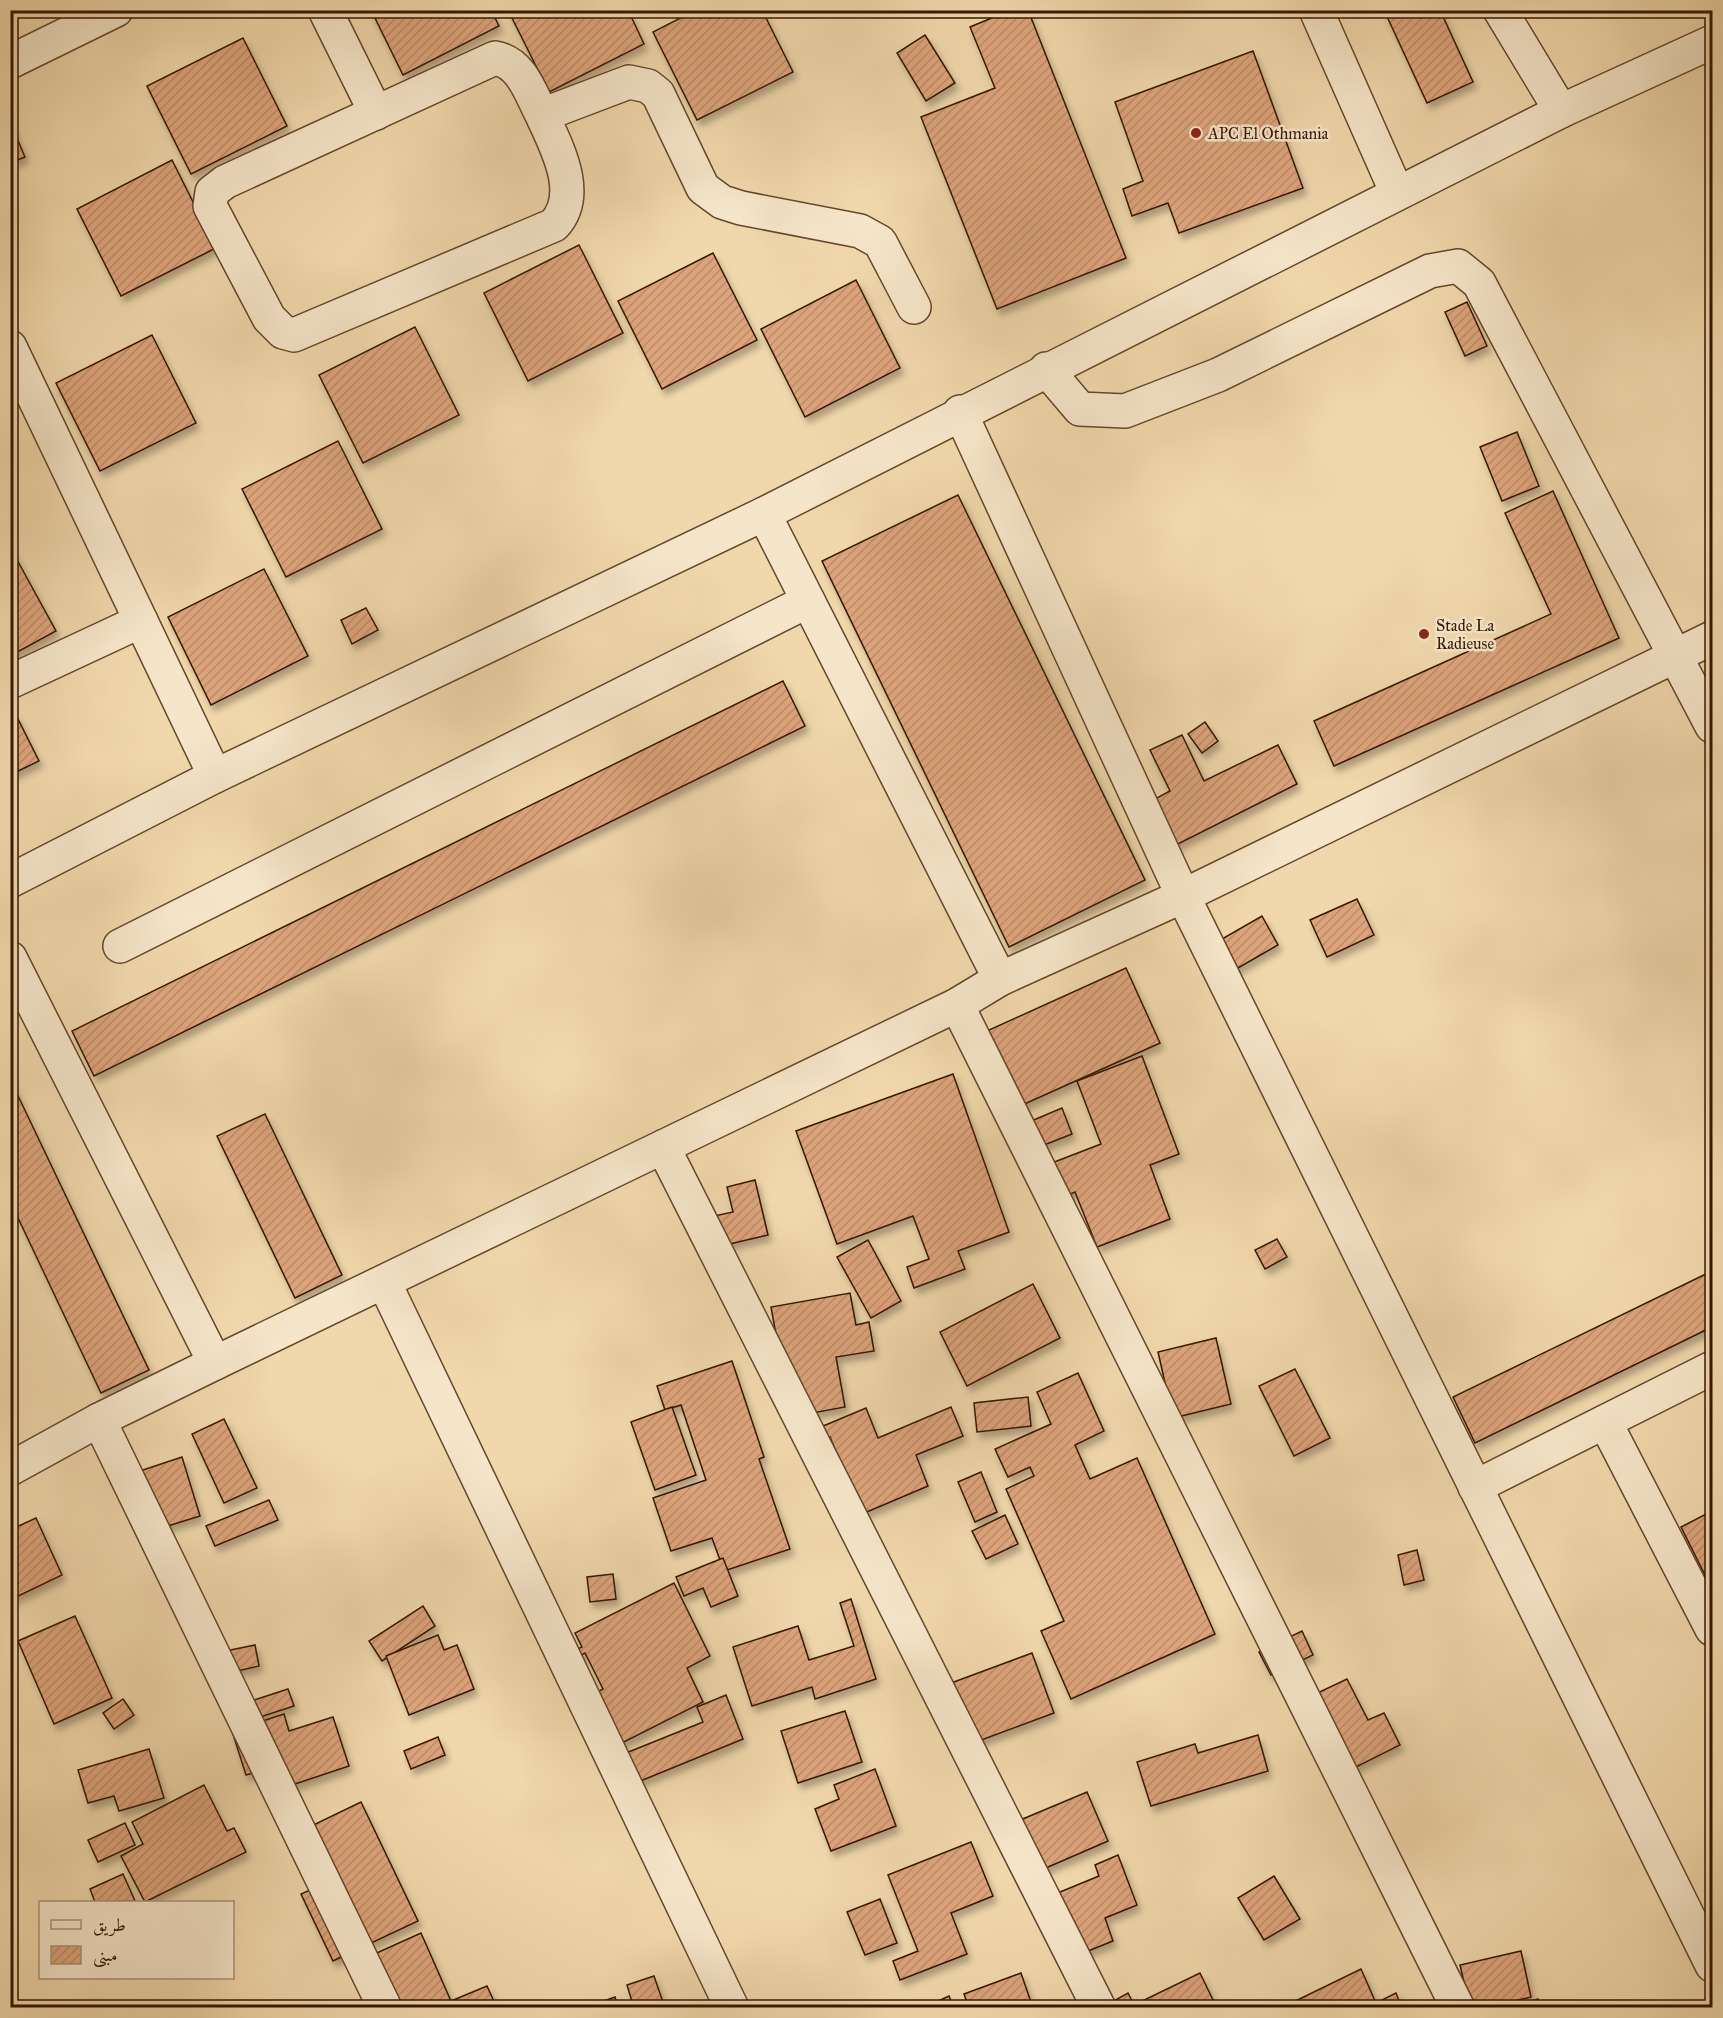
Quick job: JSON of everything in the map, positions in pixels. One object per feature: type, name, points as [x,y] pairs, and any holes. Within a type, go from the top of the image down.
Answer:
[{"type":"street","points":[[10,62],[116,10]]},
{"type":"street","points":[[326,10],[376,113]]},
{"type":"street","points":[[1316,10],[1397,193]]},
{"type":"street","points":[[1500,10],[1561,111]]},
{"type":"street","points":[[10,881],[215,776],[764,514],[960,412],[1561,111],[1713,42]]},
{"type":"street","points":[[495,58],[507,60],[518,69],[542,115],[561,158],[566,180],[561,217],[554,225],[294,335],[283,332],[269,318],[210,206],[212,192],[225,182],[495,58]]},
{"type":"street","points":[[542,115],[629,82],[648,86],[658,94],[703,188],[722,202],[741,208],[860,231],[880,242],[914,308]]},
{"type":"street","points":[[1046,369],[1080,409],[1125,411],[1218,375],[1431,271],[1458,266],[1479,283],[1713,726]]},
{"type":"street","points":[[10,347],[215,776]]},
{"type":"street","points":[[960,412],[1183,896],[1713,1965]]},
{"type":"street","points":[[764,514],[1000,979]]},
{"type":"street","points":[[120,946],[808,601]]},
{"type":"street","points":[[10,682],[141,621]]},
{"type":"street","points":[[10,1469],[99,1420],[957,1005],[1000,979],[1183,896],[1713,638]]},
{"type":"street","points":[[10,958],[215,1363]]},
{"type":"street","points":[[957,1005],[1458,2007]]},
{"type":"street","points":[[663,1147],[1099,2007]]},
{"type":"street","points":[[384,1282],[732,2007]]},
{"type":"street","points":[[1475,1487],[1713,1368]]},
{"type":"street","points":[[99,1420],[386,2007]]},
{"type":"street","points":[[1605,1422],[1713,1629]]},
{"type":"building","points":[[371,10],[491,10],[499,26],[403,75]]},
{"type":"building","points":[[508,10],[628,10],[644,44],[549,92]]},
{"type":"building","points":[[696,10],[762,10],[793,72],[697,120],[653,32]]},
{"type":"building","points":[[1011,10],[1028,10],[1126,258],[997,309],[921,117],[995,88],[970,27]]},
{"type":"building","points":[[1384,10],[1440,10],[1473,82],[1427,103]]},
{"type":"building","points":[[925,35],[955,83],[926,101],[897,53]]},
{"type":"building","points":[[243,38],[287,126],[191,174],[147,86]]},
{"type":"building","points":[[1253,51],[1303,188],[1179,233],[1168,203],[1132,216],[1123,189],[1143,181],[1115,102]]},
{"type":"building","points":[[13,129],[25,157],[10,163],[10,130]]},
{"type":"building","points":[[172,160],[216,248],[121,296],[77,209]]},
{"type":"building","points":[[579,245],[623,333],[528,381],[484,293]]},
{"type":"building","points":[[713,253],[757,340],[662,389],[618,301]]},
{"type":"building","points":[[856,280],[900,368],[805,417],[761,329]]},
{"type":"building","points":[[1467,302],[1487,346],[1465,356],[1445,312]]},
{"type":"building","points":[[415,327],[459,415],[363,463],[319,375]]},
{"type":"building","points":[[152,335],[196,423],[100,471],[56,383]]},
{"type":"building","points":[[1517,432],[1539,486],[1502,501],[1480,447]]},
{"type":"building","points":[[338,441],[382,529],[286,577],[242,489]]},
{"type":"building","points":[[1553,491],[1619,638],[1334,766],[1314,721],[1551,614],[1505,513]]},
{"type":"building","points":[[958,495],[1145,880],[1009,947],[822,561]]},
{"type":"building","points":[[10,547],[56,631],[10,656]]},
{"type":"building","points":[[264,569],[308,656],[211,705],[168,617]]},
{"type":"building","points":[[366,608],[378,630],[352,644],[341,620]]},
{"type":"building","points":[[783,681],[805,726],[94,1076],[72,1031]]},
{"type":"building","points":[[16,715],[39,761],[10,775],[10,717]]},
{"type":"building","points":[[1205,722],[1218,741],[1202,753],[1188,734]]},
{"type":"building","points":[[1182,735],[1204,781],[1278,745],[1297,784],[1166,850],[1144,805],[1170,791],[1150,750]]},
{"type":"building","points":[[1357,899],[1374,935],[1327,957],[1310,920]]},
{"type":"building","points":[[1262,916],[1278,945],[1231,972],[1215,943]]},
{"type":"building","points":[[1126,968],[1160,1043],[998,1116],[965,1041]]},
{"type":"building","points":[[1142,1056],[1179,1154],[1150,1165],[1170,1219],[1097,1247],[1075,1192],[1057,1200],[1044,1166],[1101,1144],[1077,1081]]},
{"type":"building","points":[[953,1074],[1009,1232],[958,1251],[965,1269],[914,1288],[907,1267],[929,1259],[913,1216],[837,1244],[796,1131]]},
{"type":"building","points":[[10,1079],[149,1370],[101,1393],[10,1201]]},
{"type":"building","points":[[1062,1108],[1072,1134],[1039,1147],[1029,1122]]},
{"type":"building","points":[[265,1114],[342,1275],[295,1298],[217,1136]]},
{"type":"building","points":[[755,1180],[768,1235],[721,1246],[714,1216],[733,1212],[727,1187]]},
{"type":"building","points":[[1277,1239],[1287,1257],[1265,1269],[1255,1250]]},
{"type":"building","points":[[868,1240],[901,1301],[871,1318],[837,1257]]},
{"type":"building","points":[[1712,1271],[1712,1327],[1475,1443],[1453,1397]]},
{"type":"building","points":[[1033,1284],[1060,1338],[967,1386],[940,1332]]},
{"type":"building","points":[[850,1293],[856,1325],[869,1322],[874,1351],[836,1357],[845,1407],[791,1417],[771,1307]]},
{"type":"building","points":[[1216,1338],[1231,1404],[1173,1418],[1158,1352]]},
{"type":"building","points":[[732,1361],[764,1457],[759,1459],[790,1549],[724,1571],[712,1538],[671,1551],[653,1498],[706,1480],[681,1405],[665,1410],[657,1386]]},
{"type":"building","points":[[1295,1369],[1330,1438],[1294,1456],[1259,1386]]},
{"type":"building","points":[[1078,1373],[1104,1431],[1075,1445],[1090,1479],[1137,1458],[1215,1634],[1071,1699],[1041,1631],[1064,1621],[1006,1489],[1034,1476],[1030,1467],[1008,1477],[995,1449],[1051,1424],[1037,1392]]},
{"type":"building","points":[[1028,1397],[1031,1426],[977,1432],[974,1403]]},
{"type":"building","points":[[672,1407],[696,1475],[655,1490],[631,1422]]},
{"type":"building","points":[[951,1407],[963,1436],[916,1455],[928,1486],[862,1514],[830,1437],[814,1443],[809,1432],[866,1408],[878,1438]]},
{"type":"building","points":[[224,1419],[257,1488],[224,1503],[192,1434]]},
{"type":"building","points":[[182,1457],[200,1516],[158,1529],[140,1471]]},
{"type":"building","points":[[981,1472],[997,1512],[975,1522],[958,1482]]},
{"type":"building","points":[[269,1500],[278,1520],[215,1546],[206,1526]]},
{"type":"building","points":[[1712,1511],[1712,1589],[1681,1527]]},
{"type":"building","points":[[1005,1515],[1018,1544],[986,1559],[972,1531]]},
{"type":"building","points":[[36,1518],[62,1575],[10,1600],[10,1530]]},
{"type":"building","points":[[1417,1550],[1424,1580],[1404,1585],[1398,1555]]},
{"type":"building","points":[[723,1558],[738,1596],[711,1607],[703,1588],[684,1596],[676,1577]]},
{"type":"building","points":[[613,1574],[616,1599],[590,1602],[587,1577]]},
{"type":"building","points":[[674,1583],[710,1656],[687,1668],[703,1702],[614,1747],[589,1697],[603,1689],[585,1653],[569,1661],[566,1655],[582,1647],[575,1633]]},
{"type":"building","points":[[851,1599],[876,1679],[815,1699],[812,1687],[752,1706],[733,1647],[798,1626],[809,1660],[854,1646],[840,1603]]},
{"type":"building","points":[[423,1606],[435,1626],[382,1661],[369,1641]]},
{"type":"building","points":[[75,1616],[112,1698],[54,1724],[18,1641]]},
{"type":"building","points":[[1302,1631],[1313,1655],[1271,1675],[1259,1652]]},
{"type":"building","points":[[438,1635],[444,1650],[457,1645],[474,1689],[409,1715],[386,1656]]},
{"type":"building","points":[[255,1645],[259,1666],[216,1676],[211,1654]]},
{"type":"building","points":[[1032,1653],[1054,1713],[957,1749],[935,1689]]},
{"type":"building","points":[[1347,1679],[1368,1720],[1384,1713],[1400,1745],[1348,1771],[1311,1696]]},
{"type":"building","points":[[288,1689],[294,1706],[251,1720],[245,1703]]},
{"type":"building","points":[[726,1695],[743,1739],[638,1782],[626,1753],[703,1722],[697,1707]]},
{"type":"building","points":[[123,1699],[134,1715],[114,1729],[103,1713]]},
{"type":"building","points":[[845,1711],[862,1762],[798,1783],[781,1731]]},
{"type":"building","points":[[284,1714],[289,1731],[333,1717],[349,1766],[280,1789],[273,1767],[246,1775],[232,1731]]},
{"type":"building","points":[[1258,1735],[1268,1771],[1151,1806],[1137,1762],[1195,1744],[1198,1753]]},
{"type":"building","points":[[438,1737],[445,1755],[411,1769],[404,1751]]},
{"type":"building","points":[[149,1749],[164,1798],[119,1811],[114,1796],[88,1803],[78,1770]]},
{"type":"building","points":[[875,1769],[896,1826],[831,1851],[815,1809],[839,1799],[834,1785]]},
{"type":"building","points":[[204,1785],[227,1831],[234,1828],[246,1852],[144,1901],[121,1856],[143,1844],[132,1822]]},
{"type":"building","points":[[1087,1792],[1108,1841],[1039,1871],[1018,1821]]},
{"type":"building","points":[[361,1802],[418,1921],[333,1961],[301,1894],[330,1881],[305,1829]]},
{"type":"building","points":[[125,1823],[135,1845],[98,1862],[88,1840]]},
{"type":"building","points":[[971,1842],[993,1896],[951,1913],[967,1954],[900,1980],[893,1961],[918,1951],[888,1875]]},
{"type":"building","points":[[1118,1855],[1137,1905],[1105,1918],[1113,1941],[1078,1955],[1038,1901],[1099,1876],[1095,1865]]},
{"type":"building","points":[[123,1874],[135,1901],[95,1901],[90,1889]]},
{"type":"building","points":[[1274,1876],[1300,1919],[1264,1940],[1238,1898]]},
{"type":"building","points":[[880,1899],[897,1943],[865,1955],[847,1912]]},
{"type":"building","points":[[421,1933],[451,2001],[487,1986],[497,2008],[368,2008],[370,1956]]},
{"type":"building","points":[[1521,1951],[1531,1997],[1485,2008],[1470,2008],[1460,1965]]},
{"type":"building","points":[[1361,1969],[1376,2003],[1396,1993],[1402,2008],[1281,2008]]},
{"type":"building","points":[[1021,1973],[1033,2008],[969,2008],[964,1994]]},
{"type":"building","points":[[1200,1973],[1214,2002],[1204,2008],[1101,2008],[1128,1993],[1134,2005]]},
{"type":"building","points":[[654,1976],[665,2008],[634,2008],[627,1985]]},
{"type":"building","points":[[949,1996],[954,2008],[923,2008]]},
{"type":"building","points":[[615,1997],[618,2008],[584,2008]]},
{"type":"building","points":[[1538,1999],[1540,2008],[1510,2008]]},
{"type":"place","name":"APC El Othmania","points":[[1196,133]]},
{"type":"place","name":"Stade La Radieuse","points":[[1424,634]]}]
